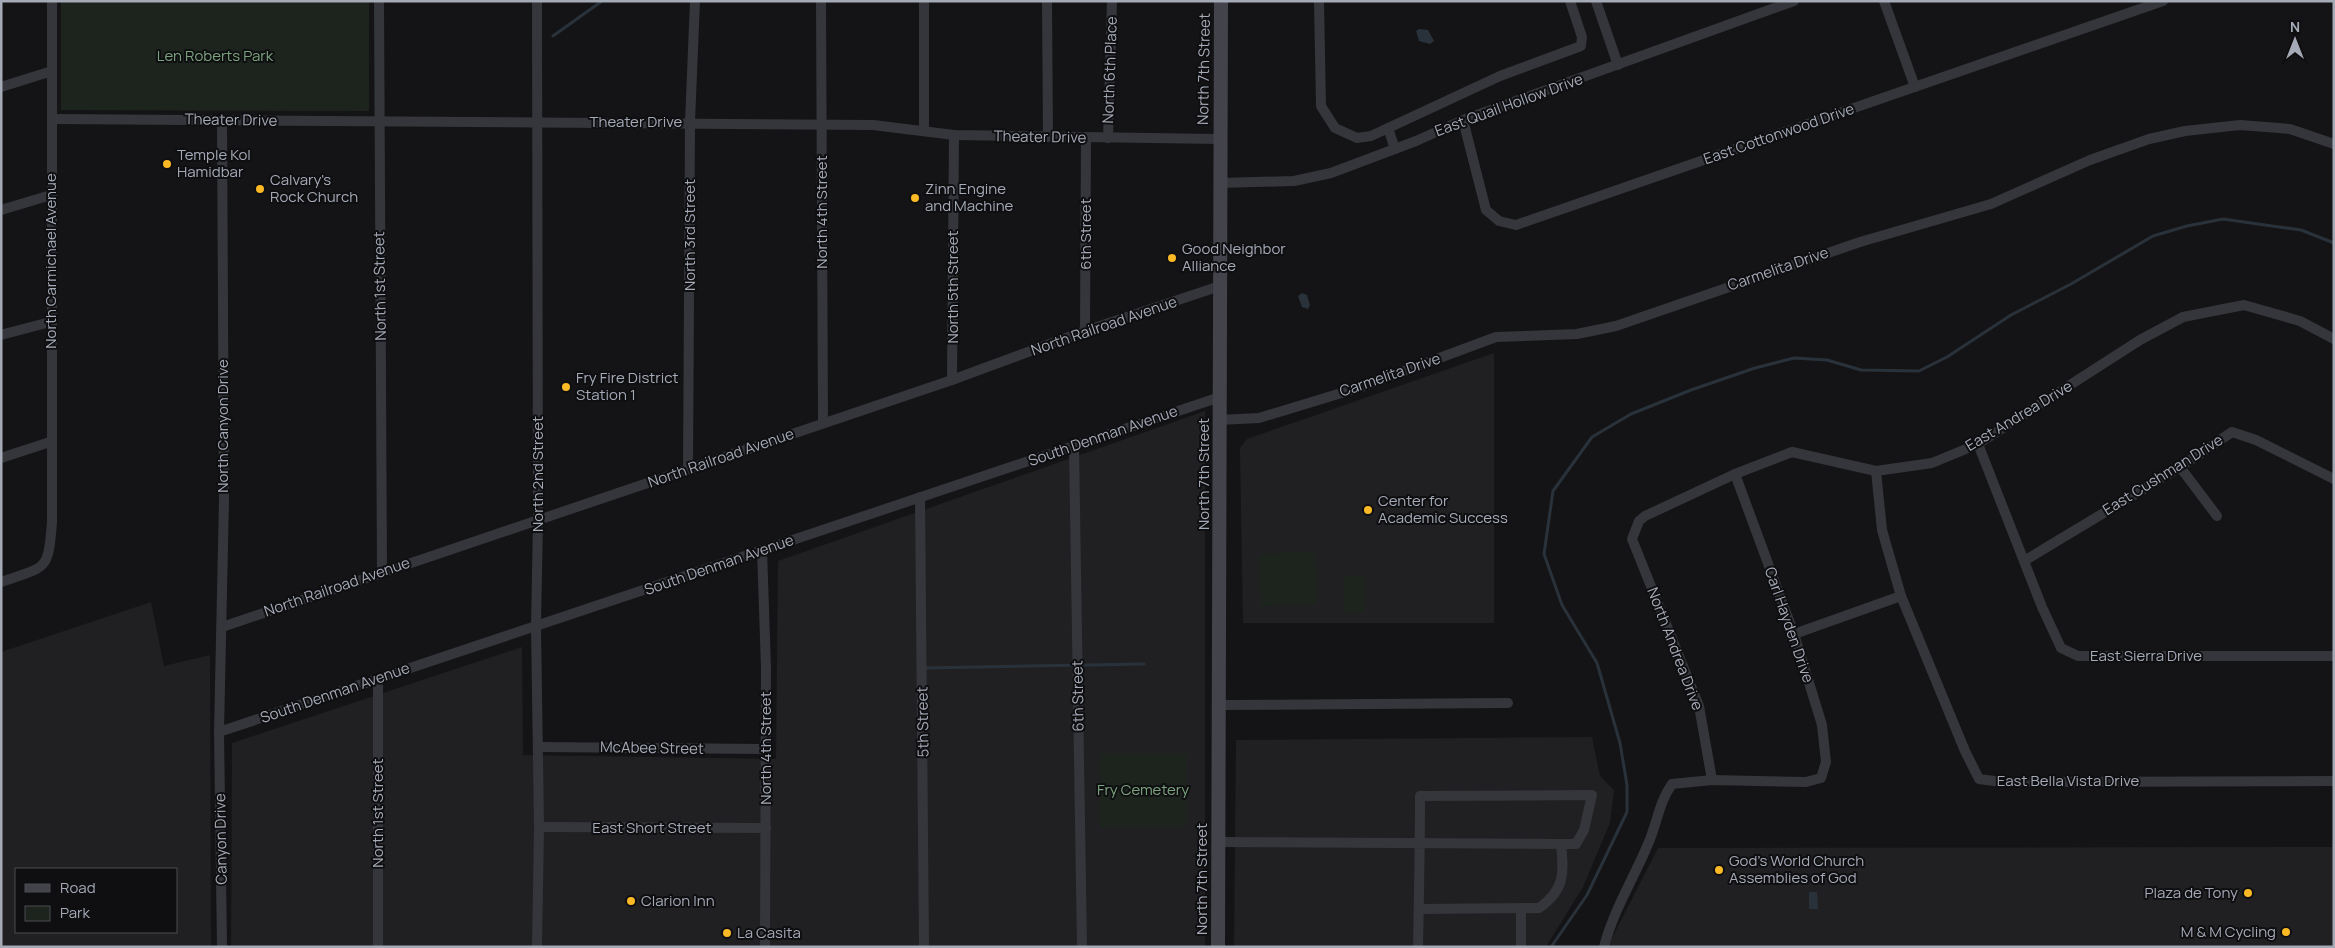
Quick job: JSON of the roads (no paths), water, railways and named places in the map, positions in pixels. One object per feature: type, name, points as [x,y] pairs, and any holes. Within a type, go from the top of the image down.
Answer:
[{"type":"main road","name":"North 7th Street","points":[[1218,947],[1220,705],[1219,139],[1221,1]]},
{"type":"street","name":"North Carmichael Avenue","points":[[1,582],[40,568],[49,555],[52,522],[50,322],[52,1]]},
{"type":"street","name":"North 1st Street","points":[[378,1],[382,571]]},
{"type":"street","name":"North 2nd Street","points":[[537,1],[538,521],[536,626],[539,747],[537,947]]},
{"type":"street","name":"North 3rd Street","points":[[688,469],[690,122],[695,1]]},
{"type":"street","name":"North 4th Street","points":[[821,1],[824,422]]},
{"type":"street","points":[[924,1],[924,131]]},
{"type":"street","points":[[1047,1],[1048,137]]},
{"type":"street","name":"North 6th Place","points":[[1108,138],[1112,1]]},
{"type":"street","points":[[1319,1],[1321,106],[1335,128],[1357,138],[1371,136],[1500,76],[1581,46],[1582,37],[1570,1]]},
{"type":"street","points":[[1596,1],[1618,65]]},
{"type":"street","name":"East Quail Hollow Drive","points":[[1220,182],[1294,181],[1331,173],[1395,149],[1463,120],[1794,1]]},
{"type":"street","points":[[1884,1],[1915,87]]},
{"type":"street","name":"East Cottonwood Drive","points":[[1463,120],[1486,210],[1499,221],[1516,225],[2163,1]]},
{"type":"street","points":[[1,87],[52,71]]},
{"type":"street","name":"Theater Drive","points":[[52,119],[821,124],[873,125],[954,135],[1219,139]]},
{"type":"street","name":"North Canyon Drive","points":[[219,732],[224,500],[222,120]]},
{"type":"street","name":"Carmelita Drive","points":[[1220,420],[1259,418],[1343,393],[1496,337],[1577,334],[1616,326],[1860,242],[1991,204],[2090,160],[2149,139],[2185,131],[2240,125],[2290,129],[2334,144]]},
{"type":"street","points":[[1388,128],[1395,149]]},
{"type":"street","name":"North 5th Street","points":[[952,380],[954,135]]},
{"type":"street","name":"6th Street","points":[[1085,331],[1086,138]]},
{"type":"street","points":[[1,210],[51,195]]},
{"type":"street","name":"North Railroad Avenue","points":[[222,627],[382,571],[538,521],[824,422],[952,380],[1085,331],[1214,288],[1220,288]]},
{"type":"street","name":"East Andrea Drive","points":[[1639,521],[1645,516],[1735,474],[1792,452],[1876,471],[1932,463],[1978,444],[2140,340],[2183,317],[2244,305],[2300,321],[2334,339]]},
{"type":"street","points":[[1,335],[50,322]]},
{"type":"street","name":"South Denman Avenue","points":[[219,732],[1220,397]]},
{"type":"street","name":"East Cushman Drive","points":[[2024,561],[2180,467],[2232,432],[2256,440],[2334,479]]},
{"type":"street","points":[[1,458],[50,442]]},
{"type":"street","name":"East Sierra Drive","points":[[1978,444],[2042,607],[2061,648],[2078,656],[2334,656]]},
{"type":"street","name":"6th Street","points":[[1074,446],[1082,947]]},
{"type":"street","points":[[2180,467],[2217,516]]},
{"type":"street","name":"East Bella Vista Drive","points":[[1876,471],[1882,530],[1901,596],[1965,751],[1979,779],[2002,782],[2334,781]]},
{"type":"street","name":"Carl Hayden Drive","points":[[1712,780],[1806,782],[1821,778],[1826,762],[1822,725],[1794,634],[1735,474]]},
{"type":"street","name":"5th Street","points":[[920,497],[924,947]]},
{"type":"street","name":"North Andrea Drive","points":[[1639,521],[1632,539],[1699,706],[1712,780]]},
{"type":"street","name":"North 4th Street","points":[[762,550],[766,749],[765,947]]},
{"type":"street","points":[[1794,634],[1901,596]]},
{"type":"street","name":"North 1st Street","points":[[378,679],[378,947]]},
{"type":"street","points":[[1220,705],[1508,703]]},
{"type":"street","name":"Canyon Drive","points":[[219,732],[222,947]]},
{"type":"street","name":"McAbee Street","points":[[539,747],[766,749]]},
{"type":"street","points":[[1604,947],[1608,930],[1649,842],[1664,795],[1672,784],[1712,780]]},
{"type":"street","points":[[1218,842],[1420,843],[1576,844],[1584,830],[1592,795],[1420,796],[1420,843],[1418,947]]},
{"type":"street","name":"East Short Street","points":[[539,827],[766,828]]},
{"type":"street","points":[[1419,909],[1539,908],[1552,899],[1561,883],[1563,866],[1561,844]]},
{"type":"street","points":[[1520,947],[1521,908]]},
{"type":"waterway","points":[[553,36],[602,1]]},
{"type":"waterway","points":[[1551,947],[1587,895],[1627,812],[1627,785],[1620,743],[1597,663],[1562,605],[1544,554],[1553,491],[1592,437],[1631,414],[1691,390],[1755,368],[1794,358],[1827,360],[1861,370],[1919,371],[1947,357],[2011,315],[2071,284],[2153,236],[2187,226],[2223,219],[2301,230],[2334,243]]},
{"type":"waterway","points":[[923,668],[1144,664]]},
{"type":"place","name":"Temple Kol Hamidbar","points":[[167,164]]},
{"type":"place","name":"Calvary's Rock Church","points":[[260,189]]},
{"type":"place","name":"Zinn Engine and Machine","points":[[915,198]]},
{"type":"place","name":"Good Neighbor Alliance","points":[[1172,258]]},
{"type":"place","name":"Fry Fire District Station 1","points":[[566,387]]},
{"type":"place","name":"Center for Academic Success","points":[[1368,510]]},
{"type":"place","name":"God's World Church Assemblies of God","points":[[1719,870]]},
{"type":"place","name":"Plaza de Tony","points":[[2248,893]]},
{"type":"place","name":"Clarion Inn","points":[[631,901]]},
{"type":"place","name":"M & M Cycling","points":[[2286,932]]},
{"type":"place","name":"La Casita","points":[[727,933]]},
{"type":"park label","name":"Len Roberts Park","points":[[215,56]]},
{"type":"park label","name":"Fry Cemetery","points":[[1143,790]]}]
